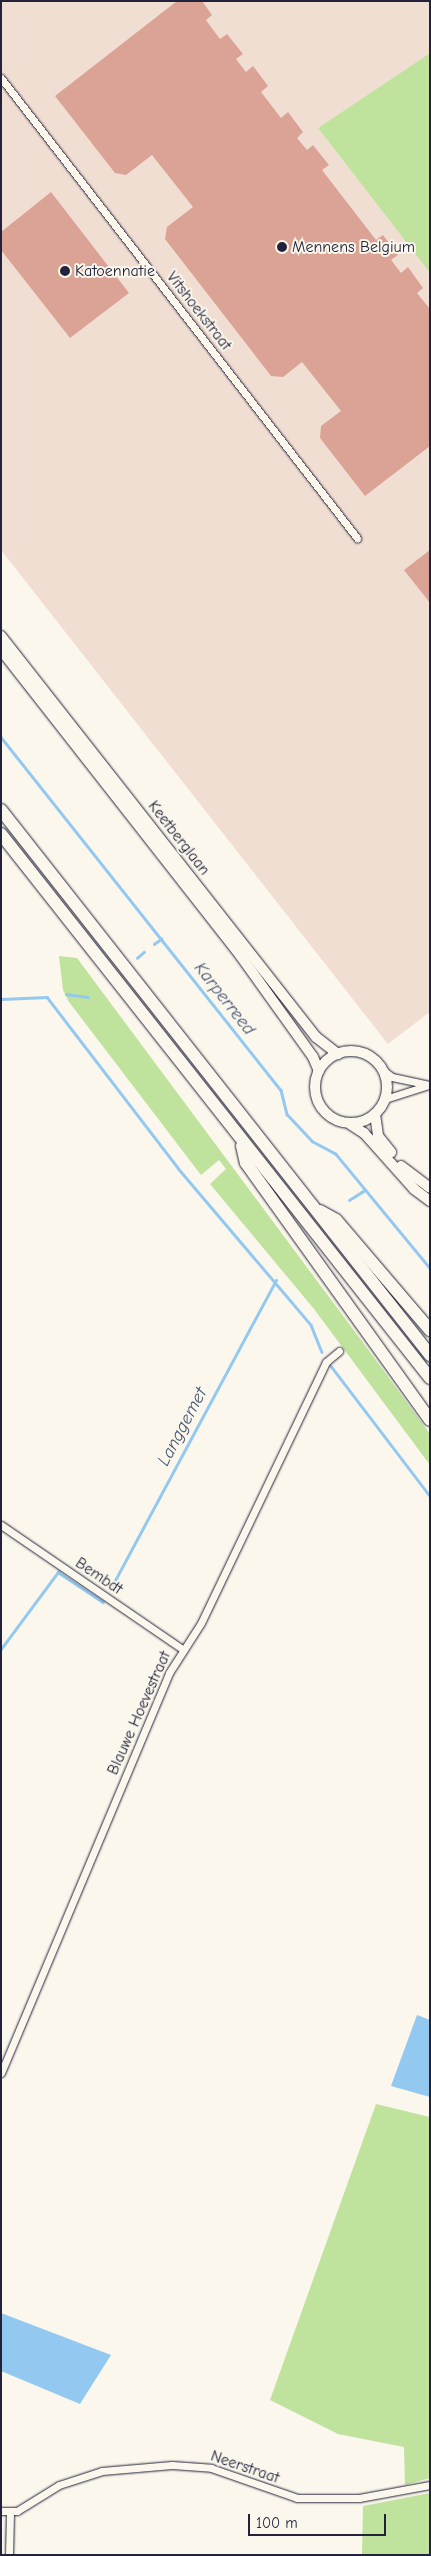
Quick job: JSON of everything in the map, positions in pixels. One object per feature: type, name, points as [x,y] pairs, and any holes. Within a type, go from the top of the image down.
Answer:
[{"type":"highway","points":[[1,810],[430,1355]]},
{"type":"highway","points":[[1,834],[241,1142],[430,1378]]},
{"type":"highway","points":[[241,1142],[246,1163],[430,1420]]},
{"type":"highway","points":[[312,1206],[336,1220],[430,1330]]},
{"type":"main road","name":"Keetberglaan","points":[[1,636],[316,1037],[338,1054]]},
{"type":"main road","name":"Keetberglaan","points":[[1,650],[240,956],[313,1057],[319,1071]]},
{"type":"main road","points":[[349,1123],[375,1114],[385,1099],[387,1085],[383,1070],[362,1053],[338,1054],[319,1071],[315,1089],[320,1105],[329,1116],[349,1123],[364,1133],[414,1189],[430,1202]]},
{"type":"main road","points":[[375,1114],[381,1141],[406,1171],[430,1188]]},
{"type":"street","name":"Vitshoekstraat","points":[[1,78],[357,538]]},
{"type":"street","points":[[383,1070],[429,1085]]},
{"type":"street","points":[[385,1099],[429,1085]]},
{"type":"street","name":"Blauwe Hoevestraat","points":[[1,2073],[182,1649],[201,1623],[326,1362],[339,1351]]},
{"type":"street","name":"Bembdt","points":[[1,1524],[182,1649]]},
{"type":"street","name":"Neerstraat","points":[[10,2513],[80,2477],[102,2471],[172,2465],[211,2468],[297,2498],[359,2498],[430,2485]]},
{"type":"street","points":[[1,2511],[10,2513],[9,2555]]},
{"type":"shaded area","points":[[1,1],[430,1],[430,53],[318,128],[430,273],[430,1012],[388,1044],[1,550]]},
{"type":"green space","points":[[430,53],[430,273],[318,128]]},
{"type":"green space","points":[[59,956],[77,958],[430,1434],[430,1465],[314,1309],[210,1184],[226,1169],[219,1160],[201,1175],[69,1002],[63,990]]},
{"type":"green space","points":[[376,2104],[430,2117],[430,2478],[405,2485],[404,2447],[338,2434],[270,2400]]},
{"type":"green space","points":[[430,2493],[430,2555],[362,2555],[363,2506]]},
{"type":"water","points":[[417,2015],[430,2020],[430,2097],[391,2086]]},
{"type":"water","points":[[1,2313],[111,2355],[80,2404],[1,2371]]},
{"type":"building","name":"Mennens Belgium","points":[[177,1],[202,1],[212,15],[206,20],[220,39],[227,34],[243,54],[236,59],[246,72],[253,66],[268,86],[261,92],[281,118],[288,112],[303,132],[297,138],[307,150],[313,145],[329,165],[322,170],[376,240],[383,235],[398,255],[391,260],[401,273],[408,267],[423,288],[417,293],[430,309],[430,446],[365,496],[320,438],[321,426],[341,411],[302,362],[283,377],[271,376],[165,239],[167,227],[193,207],[152,155],[126,175],[115,173],[55,96]]},
{"type":"building","name":"Katoennatie","points":[[51,192],[129,293],[70,338],[1,250],[1,232]]},
{"type":"building","points":[[430,550],[430,603],[404,570]]},
{"type":"waterway","name":"Karperreed","points":[[1,737],[281,1090],[287,1114],[312,1141],[336,1154],[430,1268]]},
{"type":"waterway","points":[[154,944],[161,939]]},
{"type":"waterway","points":[[137,958],[144,952]]},
{"type":"waterway","points":[[66,994],[88,997]]},
{"type":"waterway","points":[[47,997],[178,1168],[311,1325],[322,1352]]},
{"type":"waterway","points":[[1,999],[47,997]]},
{"type":"waterway","name":"Langgemet","points":[[349,1200],[365,1190]]},
{"type":"waterway","name":"Langgemet","points":[[112,1586],[276,1280]]},
{"type":"waterway","points":[[331,1366],[430,1496]]},
{"type":"waterway","name":"Langgemet","points":[[1,1649],[58,1572],[103,1602]]},
{"type":"place","name":"Mennens Belgium","points":[[282,247]]},
{"type":"place","name":"Katoennatie","points":[[65,271]]}]
